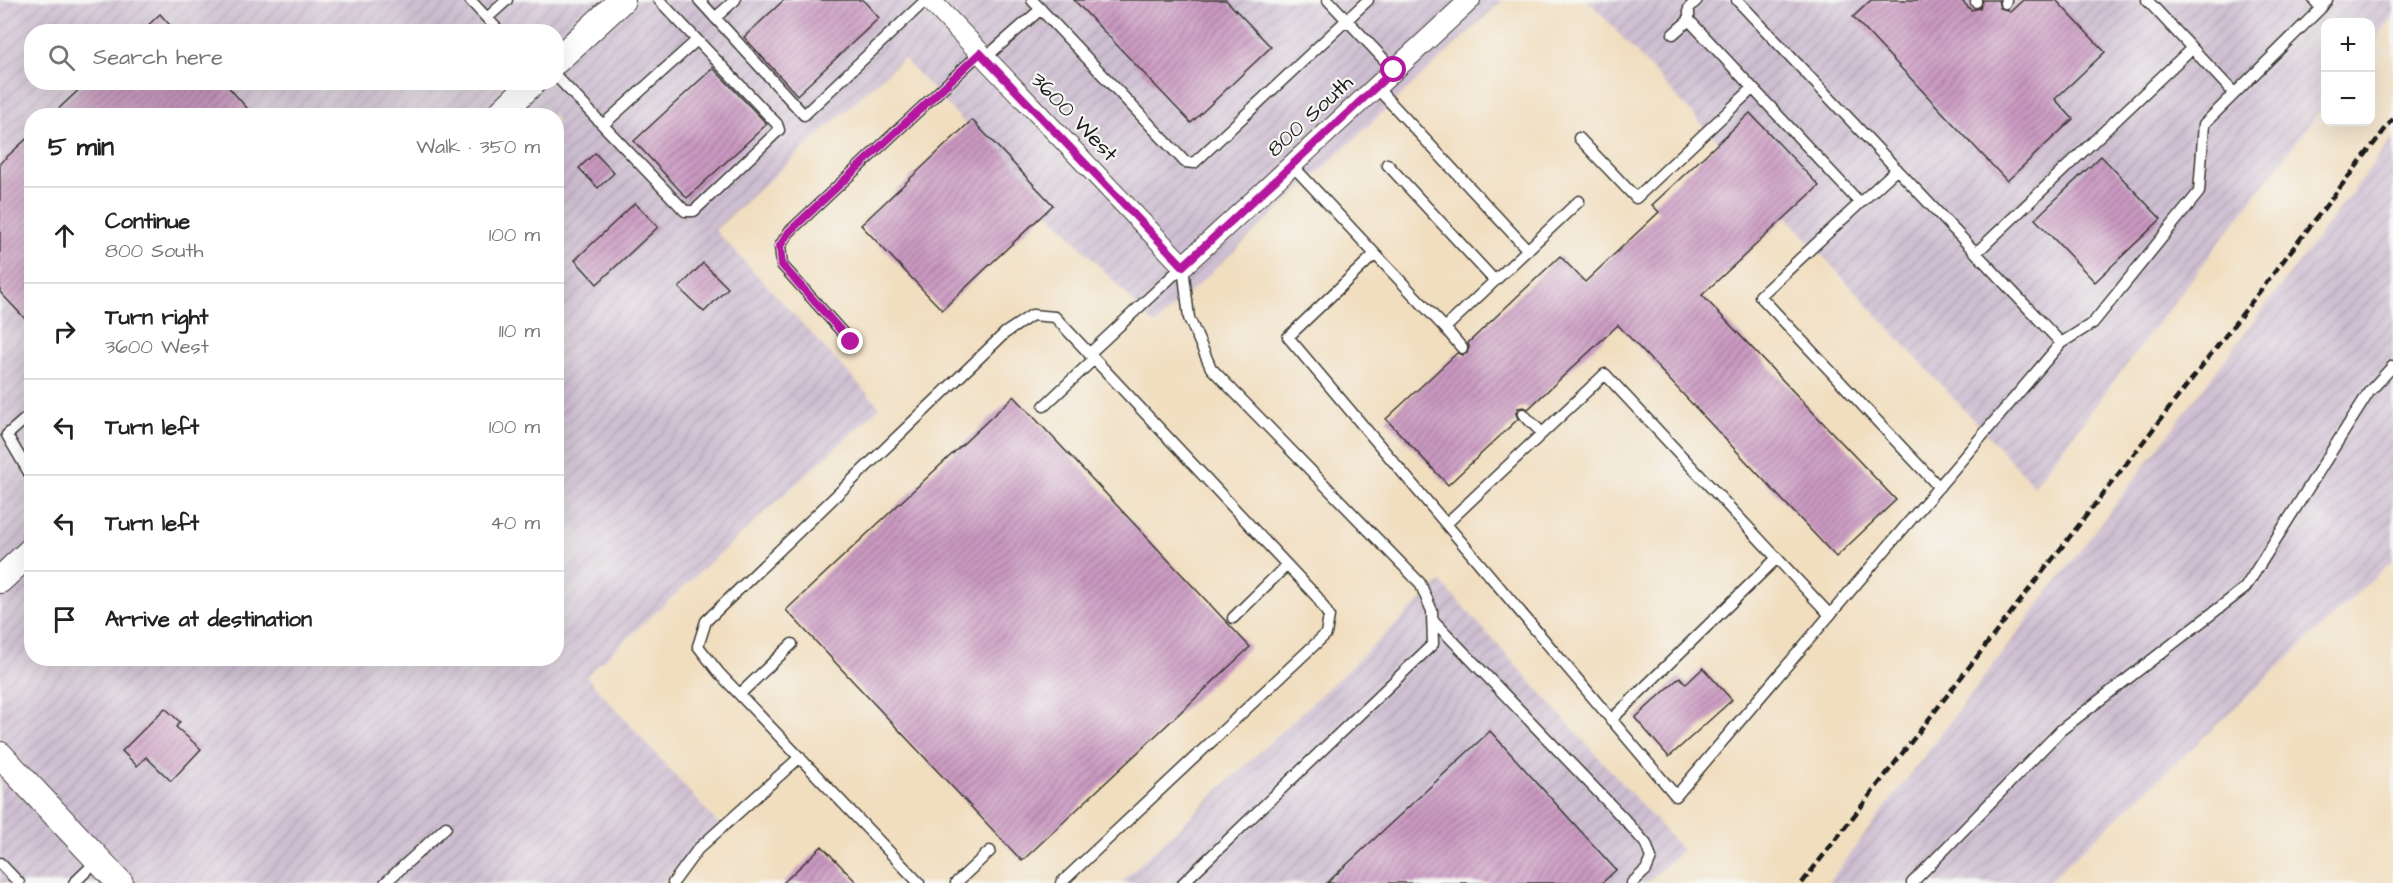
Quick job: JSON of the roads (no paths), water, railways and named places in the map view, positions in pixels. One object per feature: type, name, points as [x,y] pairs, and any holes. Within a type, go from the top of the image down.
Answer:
[{"type":"street","points":[[564,54],[622,0]]},
{"type":"street","name":"3600 West","points":[[928,0],[1183,266]]},
{"type":"street","name":"800 South","points":[[1183,266],[1470,0]]},
{"type":"street","points":[[506,108],[525,90]]},
{"type":"street","points":[[0,580],[24,558]]},
{"type":"street","points":[[3,763],[120,883]]},
{"type":"lane","points":[[470,0],[493,24]]},
{"type":"lane","points":[[487,18],[507,0]]},
{"type":"lane","points":[[564,84],[684,211],[694,211],[779,130],[777,124],[659,0]]},
{"type":"lane","points":[[699,0],[804,115],[928,0]]},
{"type":"lane","points":[[715,18],[735,0]]},
{"type":"lane","points":[[1032,0],[1185,162],[1194,163],[1368,0]]},
{"type":"lane","points":[[1328,0],[1394,70]]},
{"type":"lane","points":[[1697,0],[1689,8],[1689,20],[1860,203]]},
{"type":"lane","points":[[1737,0],[2061,343]]},
{"type":"lane","points":[[2147,0],[2234,93]]},
{"type":"lane","points":[[1375,254],[1287,337],[1676,796],[2061,343],[2093,323],[2199,192],[2204,124],[2321,3]]},
{"type":"lane","points":[[851,342],[782,265],[780,246],[789,232],[982,55],[1041,9]]},
{"type":"lane","points":[[1672,34],[1689,20]]},
{"type":"lane","points":[[603,125],[697,40]]},
{"type":"lane","points":[[1976,253],[2192,48]]},
{"type":"lane","points":[[1376,87],[1528,249]]},
{"type":"lane","points":[[1579,138],[1636,198],[1753,88]]},
{"type":"lane","points":[[1387,164],[1495,281]]},
{"type":"lane","points":[[1292,165],[1462,348]]},
{"type":"lane","points":[[1897,169],[1760,296],[1939,487]]},
{"type":"lane","points":[[1445,328],[1579,201]]},
{"type":"lane","points":[[1044,406],[1183,266]]},
{"type":"lane","points":[[1183,266],[1189,318],[1211,368],[1420,583],[1431,611],[1433,644],[1183,883]]},
{"type":"lane","points":[[919,883],[719,673],[698,646],[706,621],[1005,333],[1032,315],[1055,317],[1317,597],[1329,615],[1326,634],[1061,883]]},
{"type":"lane","points":[[1912,883],[2061,730],[2245,588],[2369,392],[2393,366]]},
{"type":"lane","points":[[1446,524],[1605,374],[1830,615]]},
{"type":"lane","points":[[1523,414],[1542,433]]},
{"type":"lane","points":[[24,418],[4,431],[24,465]]},
{"type":"lane","points":[[1611,720],[1777,558]]},
{"type":"lane","points":[[1233,618],[1287,565]]},
{"type":"lane","points":[[1432,619],[1646,844],[1651,858],[1646,870],[1632,883]]},
{"type":"lane","points":[[740,694],[792,644]]},
{"type":"lane","points":[[673,883],[698,849],[800,757]]},
{"type":"lane","points":[[385,883],[446,827]]},
{"type":"lane","points":[[956,883],[990,851]]},
{"type":"lane","points":[[74,883],[98,860]]},
{"type":"lane","points":[[0,863],[19,883]]},
{"type":"railway","points":[[1802,883],[2393,119]]}]
